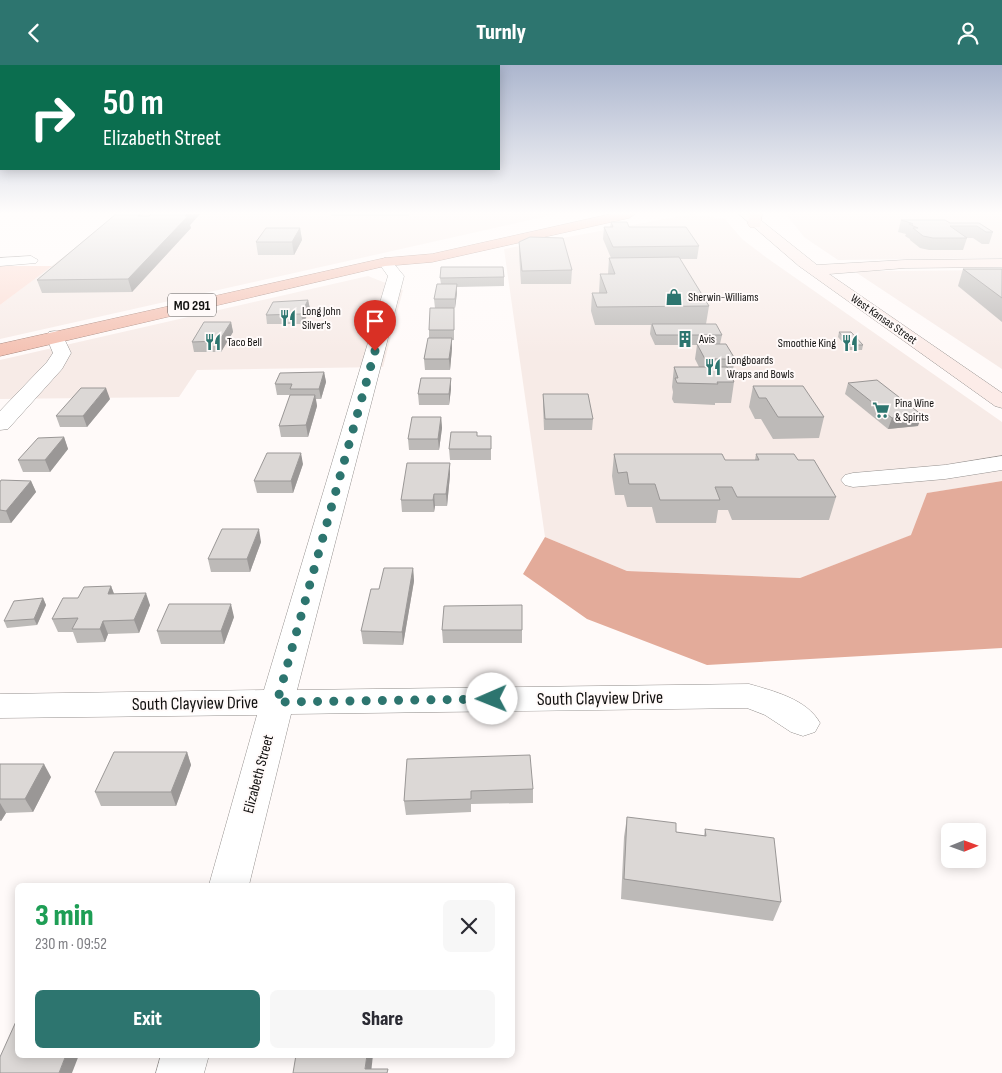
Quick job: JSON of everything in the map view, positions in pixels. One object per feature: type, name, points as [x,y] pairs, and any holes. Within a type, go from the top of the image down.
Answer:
[{"type":"highway","name":"MO 291","points":[[0,350],[54,336],[396,261]]},
{"type":"main road","name":"West Kansas Street","points":[[804,261],[1002,402]]},
{"type":"main road","points":[[815,270],[905,264],[1002,263]]},
{"type":"street","points":[[0,262],[29,261]]},
{"type":"street","name":"Elizabeth Street","points":[[230,883],[277,702],[396,276],[385,262]]},
{"type":"street","points":[[0,424],[56,365],[62,353],[54,336]]},
{"type":"street","points":[[853,480],[945,472],[1002,463]]},
{"type":"street","name":"South Clayview Drive","points":[[0,706],[749,696],[777,706],[803,723]]},
{"type":"street","points":[[180,1073],[184,1058]]},
{"type":"shaded area","points":[[58,261],[347,261],[0,339],[0,305]]},
{"type":"shaded area","points":[[506,261],[771,261],[1002,422],[1002,481],[928,493],[912,535],[800,578],[627,571],[545,537]]},
{"type":"shaded area","points":[[0,266],[52,266],[0,305]]},
{"type":"shaded area","points":[[1002,270],[1002,369],[854,271],[891,271]]},
{"type":"shaded area","points":[[368,276],[403,290],[383,367],[197,370],[179,397],[0,399],[0,360]]},
{"type":"shaded area","points":[[1002,481],[1002,648],[707,665],[587,619],[523,574],[545,537],[627,571],[800,578],[911,535],[927,493]]},
{"type":"building","points":[[60,261],[145,261],[128,279],[37,280]]},
{"type":"building","points":[[521,261],[569,261],[572,270],[522,271]]},
{"type":"building","points":[[610,261],[681,261],[709,306],[597,307],[592,293],[607,293],[600,274],[615,274]]},
{"type":"building","points":[[441,267],[503,267],[504,277],[440,278]]},
{"type":"building","points":[[963,269],[1002,269],[1002,298]]},
{"type":"building","points":[[437,284],[457,284],[455,299],[434,299]]},
{"type":"building","points":[[308,300],[301,314],[266,315],[273,302]]},
{"type":"building","points":[[430,308],[454,308],[454,330],[429,330]]},
{"type":"building","points":[[204,322],[231,322],[219,341],[192,342]]},
{"type":"building","points":[[652,324],[716,324],[722,335],[656,335]]},
{"type":"building","points":[[839,332],[851,332],[863,345],[850,345]]},
{"type":"building","points":[[428,338],[452,338],[449,359],[424,359]]},
{"type":"building","points":[[697,344],[726,344],[735,359],[705,359]]},
{"type":"building","points":[[674,367],[727,367],[734,382],[717,382],[718,384],[677,383],[675,378],[678,378]]},
{"type":"building","points":[[324,372],[319,389],[290,389],[292,384],[275,384],[280,373]]},
{"type":"building","points":[[421,378],[451,378],[449,394],[418,394]]},
{"type":"building","points":[[877,380],[922,415],[892,418],[848,383]]},
{"type":"building","points":[[753,386],[803,386],[824,417],[778,417],[766,398],[759,398]]},
{"type":"building","points":[[81,388],[106,388],[83,416],[56,416]]},
{"type":"building","points":[[543,394],[588,394],[593,419],[545,419]]},
{"type":"building","points":[[290,395],[315,395],[306,425],[279,426]]},
{"type":"building","points":[[412,417],[441,417],[438,439],[408,439]]},
{"type":"building","points":[[451,432],[477,432],[477,436],[491,436],[491,449],[449,449]]},
{"type":"building","points":[[64,437],[45,460],[18,460],[38,438]]},
{"type":"building","points":[[267,453],[301,453],[291,481],[254,481]]},
{"type":"building","points":[[614,454],[722,454],[725,460],[759,460],[756,454],[794,454],[798,460],[814,460],[836,497],[737,497],[732,487],[715,487],[720,500],[660,500],[655,484],[629,484],[627,472],[618,473]]},
{"type":"building","points":[[407,463],[450,463],[446,494],[434,494],[433,500],[401,500]]},
{"type":"building","points":[[1,480],[31,481],[6,511],[0,510]]},
{"type":"building","points":[[222,529],[259,529],[247,559],[208,559]]},
{"type":"building","points":[[384,568],[413,568],[402,632],[361,631],[371,589],[379,589]]},
{"type":"building","points":[[111,586],[108,594],[146,593],[134,620],[103,621],[100,629],[72,629],[78,618],[52,619],[63,598],[78,598],[84,587]]},
{"type":"building","points":[[43,598],[34,619],[4,621],[14,601]]},
{"type":"building","points":[[169,604],[231,604],[221,631],[157,631]]},
{"type":"building","points":[[522,605],[522,630],[442,630],[444,606]]},
{"type":"building","points":[[114,752],[187,752],[171,792],[95,792]]},
{"type":"building","points":[[530,755],[533,789],[471,791],[471,799],[404,801],[407,759]]},
{"type":"building","points":[[0,764],[44,764],[25,799],[0,799]]},
{"type":"building","points":[[627,817],[676,823],[676,832],[706,836],[705,829],[774,838],[781,902],[624,879]]},
{"type":"building","points":[[15,1024],[15,1058],[65,1058],[59,1073],[0,1073],[0,1057]]},
{"type":"building","points":[[296,1058],[367,1058],[365,1069],[388,1069],[387,1073],[293,1073]]},
{"type":"place","name":"Sherwin-Williams","points":[[674,297]]},
{"type":"place","name":"Long John Silver's","points":[[288,318]]},
{"type":"place","name":"Avis","points":[[685,339]]},
{"type":"place","name":"Taco Bell","points":[[213,342]]},
{"type":"place","name":"Smoothie King","points":[[850,343]]},
{"type":"place","name":"Longboards Wraps and Bowls","points":[[713,367]]},
{"type":"place","name":"Pina Wine & Spirits","points":[[881,410]]},
{"type":"route","points":[[375,351],[277,702],[492,699]]}]
